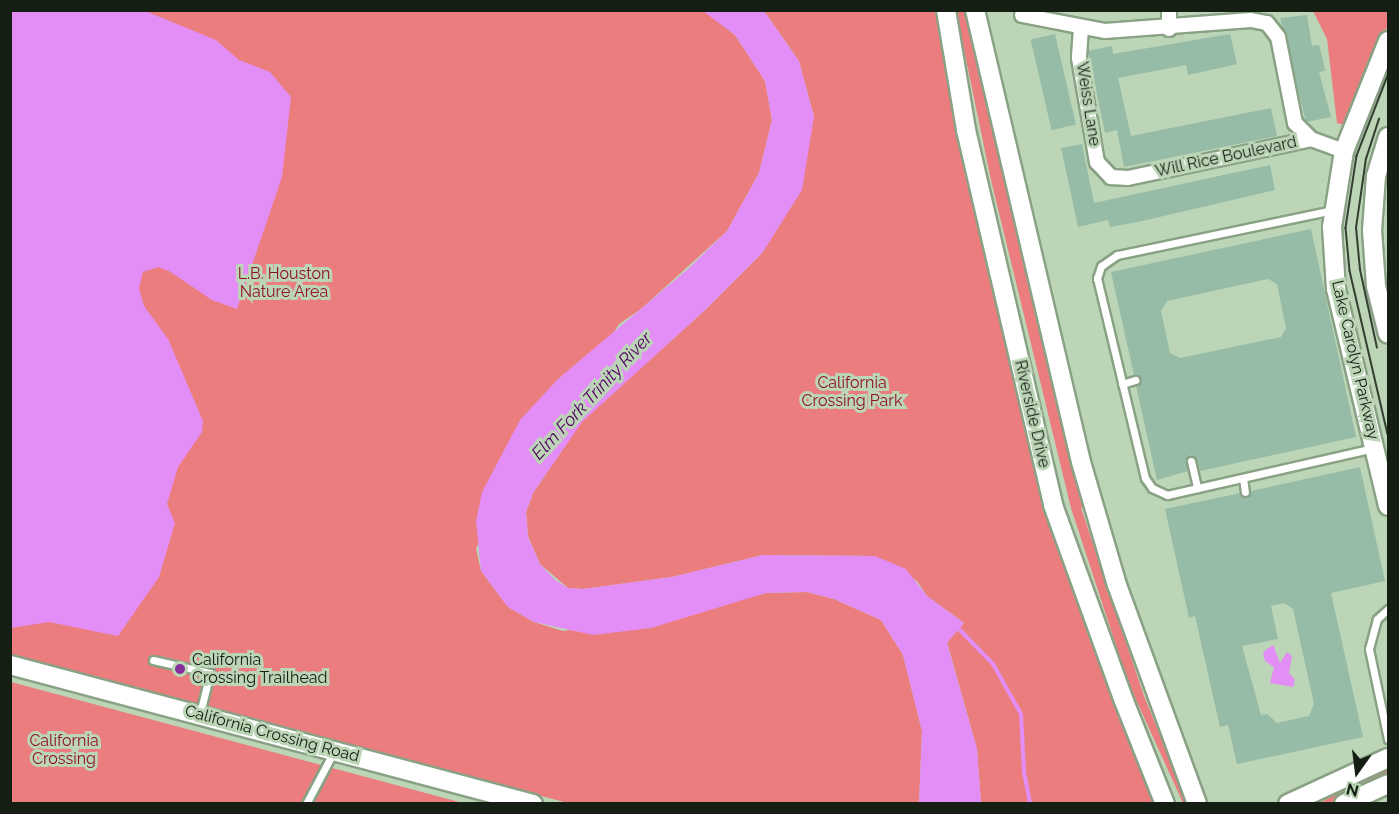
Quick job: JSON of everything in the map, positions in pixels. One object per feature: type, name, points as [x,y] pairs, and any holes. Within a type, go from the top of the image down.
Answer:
[{"type":"main road","name":"Riverside Drive","points":[[946,10],[966,130],[1053,505],[1124,701],[1165,804]]},
{"type":"main road","points":[[975,10],[1081,462],[1117,585],[1197,804]]},
{"type":"main road","name":"Lake Carolyn Parkway","points":[[1389,41],[1344,151],[1334,210],[1336,289],[1389,507]]},
{"type":"main road","points":[[1389,136],[1376,176],[1372,230],[1389,334]]},
{"type":"main road","name":"California Crossing Road","points":[[10,665],[533,804]]},
{"type":"main road","points":[[1288,804],[1389,758]]},
{"type":"main road","points":[[1344,804],[1389,784]]},
{"type":"street","points":[[1169,10],[1170,28]]},
{"type":"street","points":[[1022,15],[1082,28],[1170,28],[1251,20],[1273,27],[1295,123],[1311,139]]},
{"type":"street","name":"Weiss Lane","points":[[1082,28],[1079,58],[1097,162],[1107,175]]},
{"type":"street","name":"Will Rice Boulevard","points":[[1107,175],[1128,178],[1311,139],[1344,151]]},
{"type":"lane","points":[[1334,210],[1117,255],[1101,267],[1097,278],[1145,478],[1152,488],[1167,495],[1374,448]]},
{"type":"lane","points":[[1122,384],[1135,380]]},
{"type":"lane","points":[[1191,461],[1197,488]]},
{"type":"lane","points":[[1243,478],[1245,492]]},
{"type":"lane","points":[[1389,609],[1377,619],[1369,649],[1389,739]]},
{"type":"lane","points":[[153,660],[210,674],[200,716]]},
{"type":"lane","points":[[306,804],[334,750]]},
{"type":"green space","name":"L.B. Houston Nature Area","points":[[703,10],[735,35],[765,81],[772,120],[759,173],[727,231],[641,309],[619,324],[476,548],[481,571],[508,607],[534,622],[563,631],[711,608],[766,593],[807,592],[834,599],[881,620],[903,655],[922,731],[919,803],[568,803],[11,656],[10,11]]},
{"type":"green space","name":"California Crossing Park","points":[[764,11],[937,11],[942,54],[1064,555],[1091,640],[1155,803],[981,803],[977,749],[947,642],[964,623],[927,596],[917,581],[875,556],[763,555],[672,577],[583,589],[568,588],[540,564],[528,536],[526,512],[533,493],[581,422],[704,311],[763,252],[814,117],[799,61]]},
{"type":"green space","points":[[956,11],[966,11],[981,69],[1086,506],[1081,508],[1144,696],[1188,803],[1183,803],[1128,682],[1071,508],[991,180]]},
{"type":"green space","points":[[1313,11],[1388,11],[1388,25],[1344,125],[1337,123],[1327,39]]},
{"type":"green space","name":"California Crossing","points":[[11,682],[463,803],[11,803]]},
{"type":"green space","points":[[1388,765],[1388,776],[1330,803],[1318,804]]},
{"type":"water","points":[[11,10],[145,11],[216,40],[239,60],[270,72],[291,97],[282,177],[237,309],[212,300],[169,271],[158,267],[143,272],[139,288],[144,306],[168,339],[203,421],[202,432],[178,467],[167,504],[175,523],[159,577],[118,636],[49,622],[11,628]]},
{"type":"water","name":"Elm Fork Trinity River","points":[[703,11],[764,11],[799,61],[814,117],[802,190],[763,252],[704,311],[582,422],[533,493],[526,512],[528,537],[540,564],[555,580],[568,588],[583,589],[672,577],[763,555],[875,556],[906,569],[927,596],[964,623],[947,643],[977,749],[981,803],[919,803],[922,731],[903,655],[881,620],[834,599],[807,592],[766,593],[651,628],[593,635],[534,622],[508,607],[481,571],[476,521],[482,492],[520,420],[558,379],[688,269],[727,231],[759,173],[772,120],[765,81],[735,35]]},
{"type":"water","points":[[1273,645],[1280,663],[1287,652],[1292,656],[1289,673],[1295,680],[1293,687],[1270,683],[1274,667],[1265,661],[1263,652]]},
{"type":"building","points":[[1307,15],[1312,46],[1319,45],[1323,60],[1325,71],[1319,72],[1331,117],[1306,122],[1280,18]]},
{"type":"building","points":[[1055,34],[1076,125],[1052,130],[1031,40]]},
{"type":"building","points":[[1230,34],[1237,64],[1188,75],[1186,65],[1118,78],[1131,136],[1271,108],[1277,136],[1124,167],[1117,130],[1105,133],[1088,51],[1112,46],[1113,54]]},
{"type":"building","points":[[1082,144],[1094,203],[1270,165],[1275,190],[1138,222],[1110,227],[1108,220],[1078,227],[1061,148]]},
{"type":"building","points":[[1311,229],[1356,437],[1200,471],[1195,458],[1190,455],[1186,460],[1188,471],[1157,480],[1136,386],[1140,379],[1134,375],[1111,272]],"holes":[[[1268,279],[1277,284],[1286,328],[1281,337],[1180,358],[1170,353],[1161,311],[1167,301]]]},
{"type":"building","points":[[1360,467],[1385,581],[1331,593],[1363,737],[1237,764],[1228,725],[1220,727],[1195,616],[1189,618],[1165,509],[1240,493],[1246,497],[1251,491]],"holes":[[[1284,603],[1293,609],[1314,704],[1309,716],[1277,723],[1267,714],[1261,715],[1242,646],[1278,639],[1271,606]]]},
{"type":"waterway","points":[[959,629],[993,664],[1021,714],[1024,772],[1030,804]]},
{"type":"tram line","points":[[1388,76],[1357,156],[1346,228],[1350,271],[1388,434]]},
{"type":"tram line","points":[[1377,348],[1360,270],[1356,228],[1366,159],[1379,119]]},
{"type":"place","name":"California Crossing Trailhead","points":[[180,669]]}]
